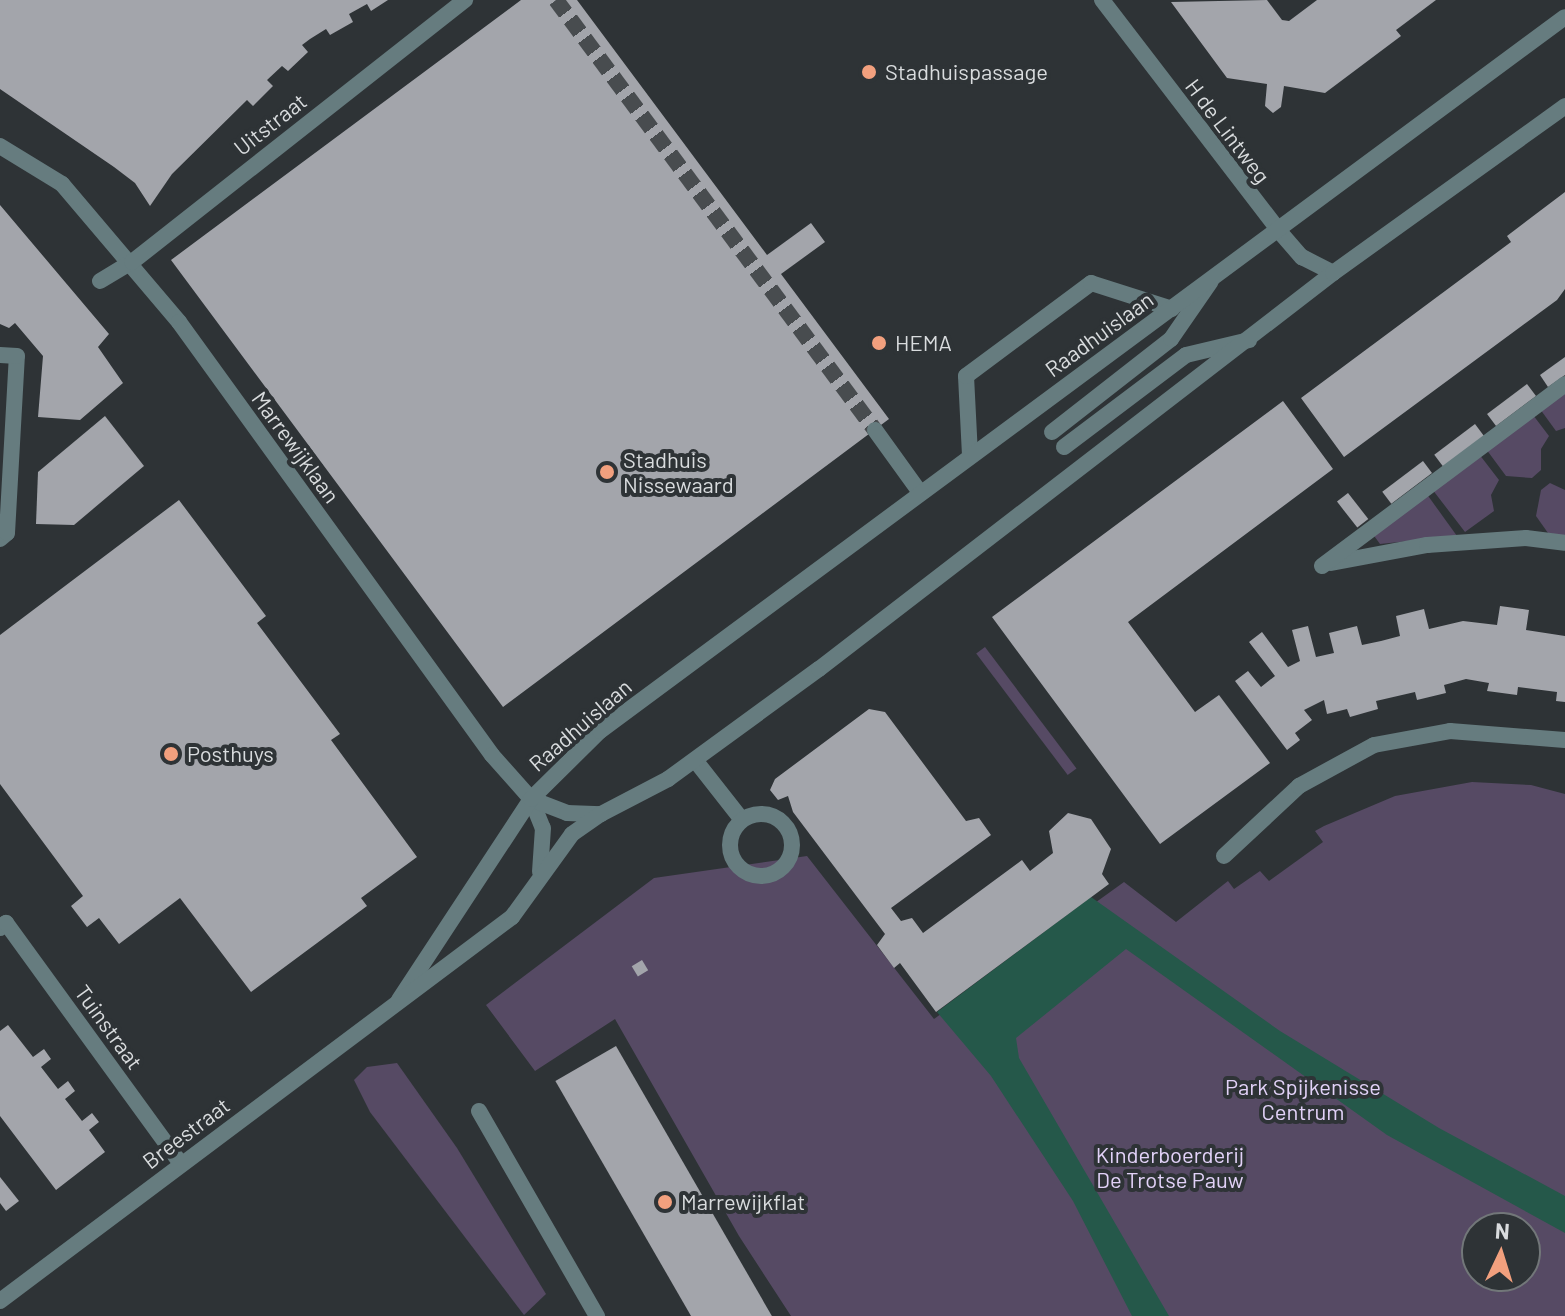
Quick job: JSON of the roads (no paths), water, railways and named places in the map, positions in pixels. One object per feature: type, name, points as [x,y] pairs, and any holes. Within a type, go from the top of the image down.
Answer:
[{"type":"street","name":"Uitstraat","points":[[100,281],[132,262],[465,0]]},
{"type":"street","name":"H de Lintweg","points":[[1102,0],[1279,231],[1302,257],[1333,273]]},
{"type":"street","name":"Raadhuislaan","points":[[1565,17],[1279,231],[919,491],[600,731],[531,799],[567,813],[601,814],[648,793],[1251,339],[1333,273],[1565,106]]},
{"type":"street","name":"Marrewijklaan","points":[[0,146],[62,184],[132,262],[492,755],[531,799]]},
{"type":"street","points":[[1052,432],[1171,339],[1211,279]]},
{"type":"street","points":[[970,455],[966,376],[1091,283],[1172,309]]},
{"type":"street","points":[[1064,447],[1186,355],[1251,339]]},
{"type":"street","points":[[0,539],[7,533],[8,356]]},
{"type":"street","points":[[1565,384],[1322,566],[1371,551],[1427,545],[1526,538],[1565,543]]},
{"type":"street","points":[[875,430],[919,491]]},
{"type":"street","points":[[1224,856],[1299,786],[1374,745],[1450,731],[1527,733],[1565,740]]},
{"type":"street","points":[[695,760],[742,820]]},
{"type":"street","name":"Breestraat","points":[[531,799],[543,828],[540,872]]},
{"type":"street","name":"Breestraat","points":[[399,1000],[531,799]]},
{"type":"street","name":"Breestraat","points":[[0,1301],[512,917],[540,872],[572,834],[601,814]]},
{"type":"street","name":"Tuinstraat","points":[[0,928],[6,923],[181,1164]]},
{"type":"street","points":[[479,1111],[597,1316]]},
{"type":"tunnel","points":[[556,0],[875,430]]},
{"type":"place","name":"Stadhuispassage","points":[[869,72]]},
{"type":"place","name":"HEMA","points":[[879,343]]},
{"type":"place","name":"Stadhuis Nissewaard","points":[[607,472]]},
{"type":"place","name":"Posthuys","points":[[171,754]]},
{"type":"place","name":"Marrewijkflat","points":[[665,1202]]},
{"type":"park label","name":"Park Spijkenisse Centrum","points":[[1303,1098]]},
{"type":"park label","name":"Kinderboerderij De Trotse Pauw","points":[[1170,1166]]}]
